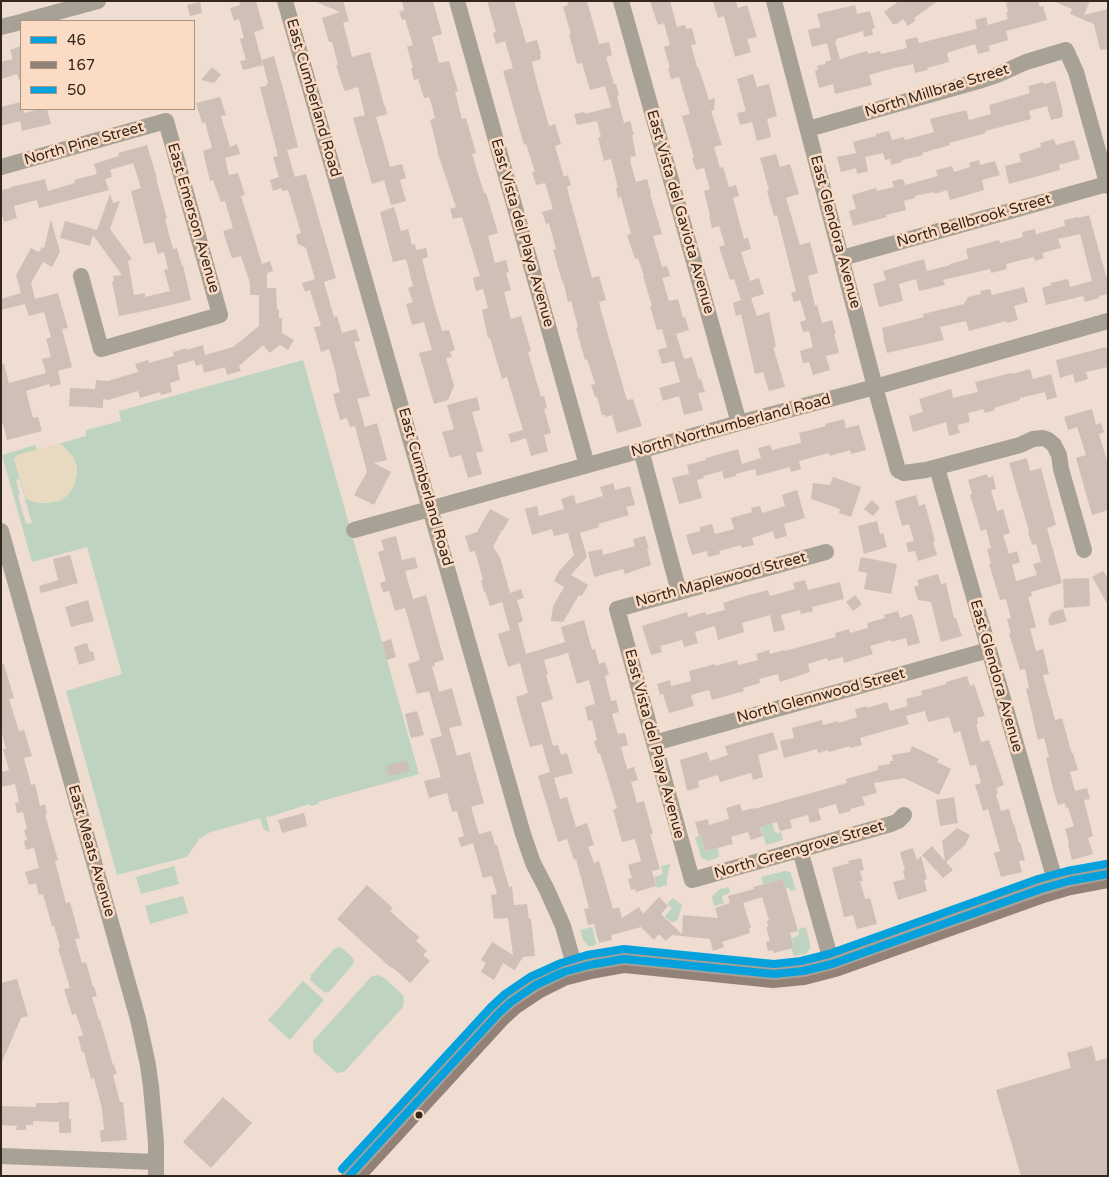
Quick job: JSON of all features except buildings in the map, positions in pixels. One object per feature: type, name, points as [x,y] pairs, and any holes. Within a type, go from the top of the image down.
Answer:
[{"type":"street","points":[[30,20],[98,1]]},
{"type":"street","name":"East Cumberland Road","points":[[285,1],[523,834],[533,862],[563,926],[575,968]]},
{"type":"street","name":"East Vista del Playa Avenue","points":[[457,1],[587,465]]},
{"type":"street","name":"East Vista del Gaviota Avenue","points":[[620,1],[739,422]]},
{"type":"street","name":"East Glendora Avenue","points":[[777,2],[895,463],[898,470],[904,473],[937,468],[1056,884]]},
{"type":"street","points":[[1,27],[20,23]]},
{"type":"street","name":"North Millbrae Street","points":[[808,129],[997,76],[1026,62],[1066,50],[1076,72],[1108,185]]},
{"type":"street","name":"North Pine Street","points":[[1,167],[166,121]]},
{"type":"street","name":"East Emerson Avenue","points":[[81,276],[101,349],[220,316],[166,121]]},
{"type":"street","name":"North Bellbrook Street","points":[[842,258],[1108,185]]},
{"type":"street","name":"North Northumberland Road","points":[[354,530],[1108,321]]},
{"type":"street","points":[[937,468],[1033,440],[1043,438],[1051,442],[1059,455],[1061,469],[1084,550]]},
{"type":"street","points":[[641,450],[679,592]]},
{"type":"street","name":"East Meats Avenue","points":[[1,531],[144,1043],[155,1127],[156,1169]]},
{"type":"street","name":"North Maplewood Street","points":[[617,609],[826,552]]},
{"type":"street","name":"East Vista del Playa Avenue","points":[[617,609],[692,880]]},
{"type":"street","name":"North Glennwood Street","points":[[654,743],[989,650]]},
{"type":"street","name":"North Greengrove Street","points":[[692,880],[891,824],[898,821],[904,815]]},
{"type":"street","points":[[800,850],[832,964]]},
{"type":"street","points":[[350,1176],[498,1014],[536,984],[564,972],[610,960],[635,959],[752,972],[782,973],[803,971],[832,964],[1056,884],[1108,874]]},
{"type":"street","points":[[1,1156],[156,1169]]},
{"type":"green space","points":[[303,360],[419,774],[318,802],[319,804],[310,806],[309,804],[266,817],[270,832],[264,830],[260,818],[208,833],[199,839],[187,857],[117,875],[66,691],[122,674],[87,547],[32,562],[2,455],[35,445],[37,450],[86,436],[86,430],[121,421],[119,411]],"holes":[[[19,479],[32,523],[26,524],[16,480]]]},
{"type":"green space","points":[[772,823],[775,832],[781,832],[783,840],[766,845],[760,824]]},
{"type":"green space","points":[[701,835],[705,851],[718,848],[719,857],[708,861],[701,857],[695,837]]},
{"type":"green space","points":[[670,864],[667,885],[657,888],[654,877],[663,874],[661,866]]},
{"type":"green space","points":[[174,866],[179,884],[141,894],[136,877]]},
{"type":"green space","points":[[785,871],[790,872],[796,890],[786,889],[783,879],[763,884],[761,877]]},
{"type":"green space","points":[[729,887],[730,893],[722,896],[724,903],[714,906],[712,897],[714,894],[720,889]]},
{"type":"green space","points":[[183,896],[188,913],[150,924],[145,906]]},
{"type":"green space","points":[[673,898],[682,905],[678,919],[671,922],[665,916],[672,908],[667,904]]},
{"type":"green space","points":[[592,927],[596,943],[594,946],[589,946],[584,942],[580,930]]},
{"type":"green space","points":[[806,927],[810,948],[806,954],[794,956],[791,948],[794,947],[792,938],[798,936],[799,929]]},
{"type":"green space","points":[[339,947],[353,958],[354,963],[330,991],[325,993],[310,980],[311,975],[334,949]]},
{"type":"green space","points":[[377,975],[383,977],[403,995],[403,1007],[346,1070],[337,1073],[315,1053],[313,1050],[314,1040],[371,977]]},
{"type":"green space","points":[[303,981],[324,1000],[290,1040],[268,1020]]},
{"type":"sand","points":[[60,443],[73,457],[77,467],[74,486],[68,495],[60,501],[36,503],[25,498],[14,459],[17,455]]},
{"type":"transit line","name":"50","points":[[342,1169],[491,1007],[505,994],[530,977],[561,963],[587,955],[624,949],[774,964],[801,961],[829,954],[1038,879],[1067,871],[1106,864]]},
{"type":"transit line","name":"46","points":[[349,1176],[498,1014],[511,1002],[536,985],[564,972],[589,965],[624,959],[774,974],[803,971],[832,964],[1041,889],[1069,881],[1108,874]]},
{"type":"transit line","name":"167","points":[[363,1176],[505,1021],[517,1010],[541,994],[567,981],[624,969],[773,984],[805,981],[836,973],[1044,899],[1071,891],[1108,884]]}]
